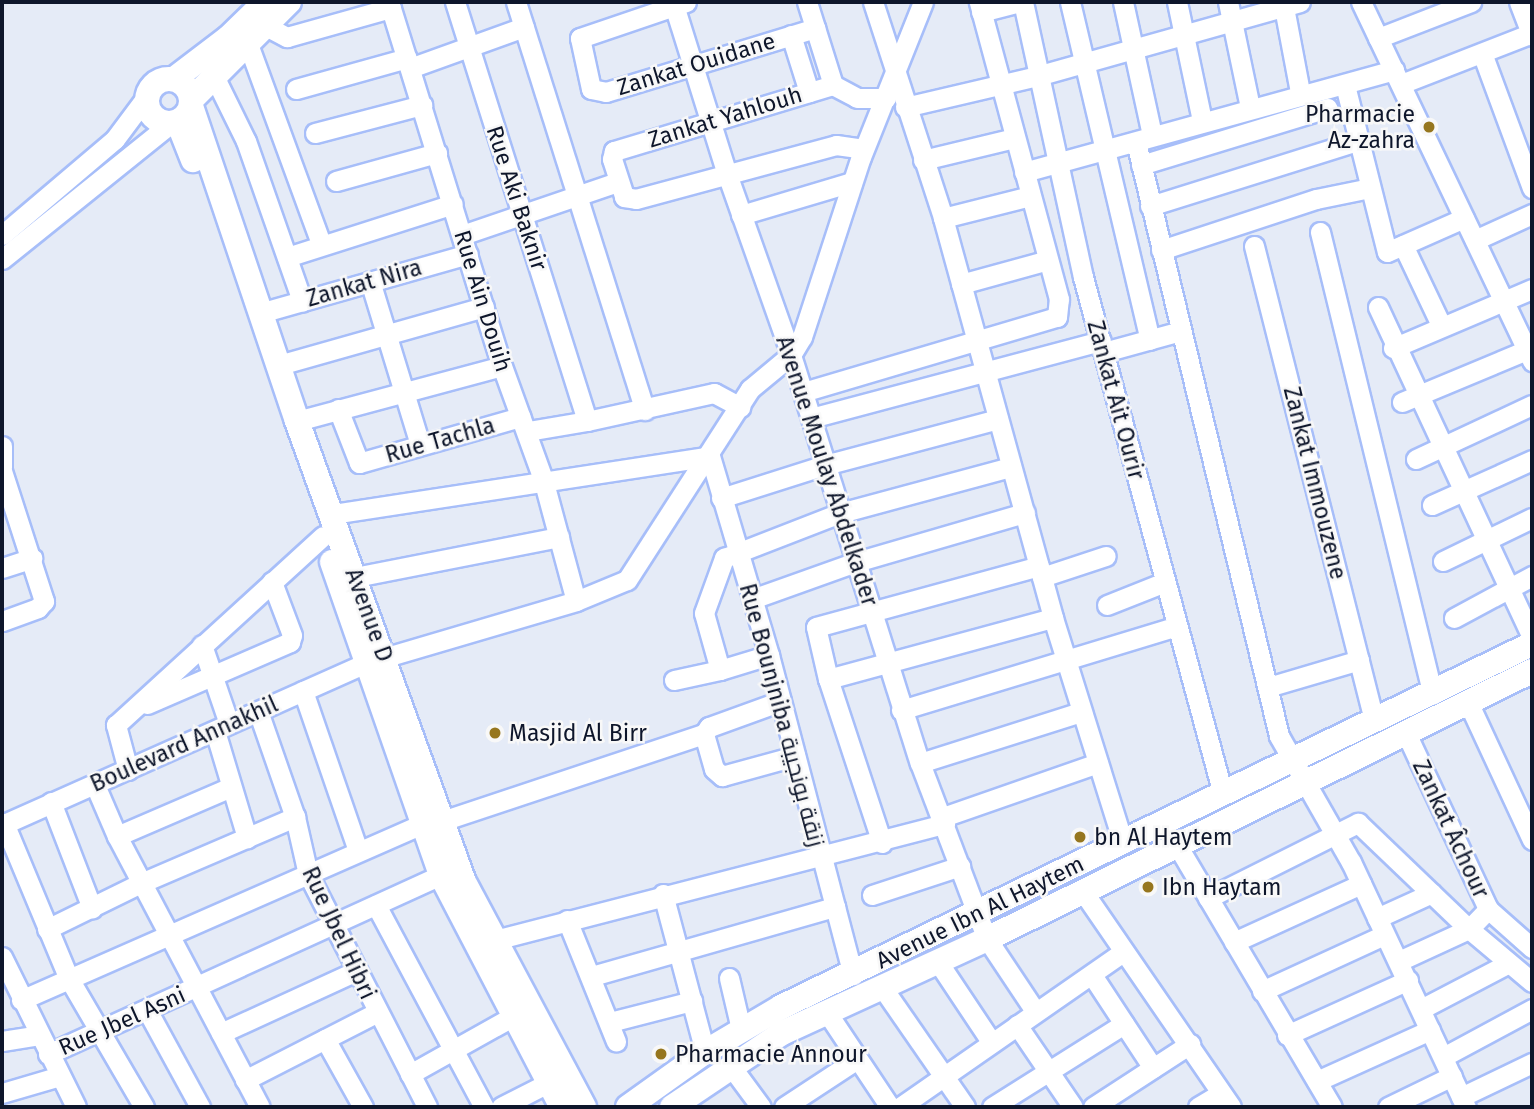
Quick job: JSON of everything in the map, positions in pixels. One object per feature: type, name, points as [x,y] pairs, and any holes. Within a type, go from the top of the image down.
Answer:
[{"type":"main road","points":[[265,14],[248,44],[183,112],[152,116],[147,96],[160,80],[174,79],[228,38],[265,14],[289,2]]},
{"type":"main road","points":[[174,79],[186,86],[183,112]]},
{"type":"main road","name":"Avenue D","points":[[183,112],[279,365],[328,525],[355,576],[375,660]]},
{"type":"main road","name":"Avenue D","points":[[183,112],[432,823],[584,1107]]},
{"type":"main road","name":"Avenue Ibn Al Haytem","points":[[628,1107],[741,1028],[1532,644]]},
{"type":"main road","name":"Avenue Ibn Al Haytem","points":[[672,1107],[730,1065],[826,1012],[987,939],[1532,671]]},
{"type":"main road","name":"Avenue D","points":[[432,823],[441,875],[512,1017],[562,1107]]},
{"type":"street","name":"Rue Aki Baknir","points":[[455,2],[587,421]]},
{"type":"street","points":[[516,2],[574,194],[645,410]]},
{"type":"street","points":[[807,2],[833,85],[857,98],[886,98]]},
{"type":"street","points":[[873,2],[895,77],[943,218],[1053,618],[1123,843]]},
{"type":"street","points":[[791,355],[808,321],[852,182],[923,2]]},
{"type":"street","points":[[803,392],[977,339],[1055,320],[1059,299],[998,84],[980,7],[1021,2]]},
{"type":"street","name":"Zankat Ait Ourir","points":[[1021,2],[1057,165],[1102,346],[1223,794]]},
{"type":"street","points":[[1070,2],[1150,340]]},
{"type":"street","points":[[1123,2],[1134,49],[1144,139],[1141,165],[1279,736],[1336,834],[1399,961],[1464,1102],[1532,1063]]},
{"type":"street","points":[[1177,2],[1202,121]]},
{"type":"street","points":[[1361,2],[1531,353],[1409,399]]},
{"type":"street","points":[[1378,38],[1431,8],[1468,2]]},
{"type":"street","points":[[1024,172],[1057,165],[1300,92],[1397,77],[1482,52],[1532,34],[1519,2]]},
{"type":"street","name":"Zankat Ouidane","points":[[678,3],[582,37],[578,46],[591,89],[596,93],[815,28]]},
{"type":"street","name":"Avenue Moulay Abdelkader","points":[[678,3],[709,121],[791,355],[901,710],[987,939],[1035,1012]]},
{"type":"street","points":[[905,107],[1037,76],[1134,49],[1184,33],[1230,11],[1289,3],[1300,92]]},
{"type":"street","points":[[265,14],[287,37],[390,5]]},
{"type":"street","name":"Rue Ain Douih","points":[[390,5],[502,366],[543,479],[576,601]]},
{"type":"street","points":[[1230,11],[1250,107]]},
{"type":"street","points":[[296,89],[468,47],[524,27]]},
{"type":"street","points":[[791,35],[808,92]]},
{"type":"street","points":[[248,44],[321,244]]},
{"type":"street","points":[[1482,52],[1532,188]]},
{"type":"street","points":[[215,76],[246,141],[302,301]]},
{"type":"street","name":"Zankat Yahlouh","points":[[618,182],[611,156],[618,150],[833,85]]},
{"type":"street","points":[[1345,85],[1385,250],[1390,253],[1404,244],[1464,218]]},
{"type":"street","points":[[2,235],[115,139],[147,96]]},
{"type":"street","points":[[315,132],[422,105]]},
{"type":"street","points":[[1141,165],[1327,108]]},
{"type":"street","points":[[2,259],[183,112]]},
{"type":"street","points":[[923,160],[1014,138]]},
{"type":"street","points":[[1150,206],[1358,141]]},
{"type":"street","points":[[618,182],[624,197],[631,200],[836,145],[864,149]]},
{"type":"street","points":[[336,181],[437,153]]},
{"type":"street","name":"Zankat Nira","points":[[260,313],[370,281],[465,244],[523,214],[574,194],[618,182]]},
{"type":"street","points":[[741,215],[852,182]]},
{"type":"street","points":[[1161,250],[1316,199],[1370,188]]},
{"type":"street","points":[[943,218],[1030,195]]},
{"type":"street","points":[[288,257],[321,244],[453,204]]},
{"type":"street","points":[[1475,240],[1532,214]]},
{"type":"street","points":[[1320,232],[1433,694]]},
{"type":"street","points":[[1404,244],[1441,325]]},
{"type":"street","name":"Zankat Immouzene","points":[[1254,246],[1374,721]]},
{"type":"street","points":[[961,284],[1048,260]]},
{"type":"street","points":[[370,281],[420,445]]},
{"type":"street","points":[[1393,348],[1441,325],[1532,289]]},
{"type":"street","points":[[279,365],[484,307]]},
{"type":"street","points":[[1378,307],[1409,399],[1442,447],[1532,638]]},
{"type":"street","points":[[811,418],[985,369],[1102,346],[1150,340],[1181,331]]},
{"type":"street","name":"Boulevard Annakhil","points":[[3,824],[375,660],[576,601],[631,576],[761,377],[791,355]]},
{"type":"street","points":[[297,421],[403,390],[502,366]]},
{"type":"street","name":"Rue Tachla","points":[[338,409],[359,463],[420,445],[525,424],[587,421],[714,393],[740,407]]},
{"type":"street","points":[[1416,459],[1532,405]]},
{"type":"street","points":[[721,498],[825,465],[998,419]]},
{"type":"street","points":[[2,446],[2,469],[10,514],[32,558],[43,603],[2,621]]},
{"type":"street","points":[[128,770],[115,729],[272,582],[328,525],[543,479],[710,456]]},
{"type":"street","name":"Rue Bounjniba زنقة بونجيبة","points":[[710,456],[769,655],[853,975]]},
{"type":"street","points":[[1432,505],[1532,460]]},
{"type":"street","points":[[720,670],[704,613],[724,558],[737,550],[840,513],[1011,467]]},
{"type":"street","points":[[752,599],[856,562],[1025,513]]},
{"type":"street","points":[[1443,561],[1532,518]]},
{"type":"street","points":[[355,576],[559,537]]},
{"type":"street","points":[[882,843],[828,679],[817,627],[871,610],[1106,556]]},
{"type":"street","points":[[2,568],[32,558]]},
{"type":"street","points":[[1454,618],[1532,576]]},
{"type":"street","points":[[136,708],[212,677],[291,640],[272,582]]},
{"type":"street","points":[[1107,605],[1165,582]]},
{"type":"street","points":[[828,679],[1053,618]]},
{"type":"street","points":[[901,710],[1067,663],[1177,626]]},
{"type":"street","points":[[202,645],[212,677],[231,787],[247,838]]},
{"type":"street","points":[[674,680],[769,655]]},
{"type":"street","points":[[1268,687],[1359,660]]},
{"type":"street","points":[[303,691],[358,851]]},
{"type":"street","points":[[13,995],[68,977],[168,931],[358,851],[432,823],[704,734],[709,727],[781,701]]},
{"type":"street","points":[[1468,702],[1532,840]]},
{"type":"street","name":"Rue Jbel Hibri","points":[[258,711],[295,817],[308,874],[354,972],[427,1107]]},
{"type":"street","points":[[920,763],[1081,712]]},
{"type":"street","name":"Zankat Âchour","points":[[1406,733],[1488,909],[1532,948]]},
{"type":"street","points":[[704,734],[714,769],[722,776],[795,756]]},
{"type":"street","points":[[495,940],[663,894],[882,843],[1098,763]]},
{"type":"street","points":[[95,785],[141,883],[260,1107]]},
{"type":"street","points":[[117,836],[231,787]]},
{"type":"street","points":[[51,802],[92,908]]},
{"type":"street","points":[[47,929],[141,883],[295,817]]},
{"type":"street","points":[[3,824],[68,977],[102,1030],[144,1107]]},
{"type":"street","points":[[1208,898],[1336,834],[1350,824],[1363,825],[1469,929],[1532,982]]},
{"type":"street","points":[[1177,845],[1332,1107]]},
{"type":"street","points":[[872,895],[960,866]]},
{"type":"street","name":"Rue Jbel Asni","points":[[48,1054],[441,875]]},
{"type":"street","points":[[1234,942],[1361,884]]},
{"type":"street","points":[[1082,890],[1226,1100],[1198,1107]]},
{"type":"street","points":[[1262,991],[1380,927],[1432,892]]},
{"type":"street","points":[[663,894],[705,1052]]},
{"type":"street","points":[[376,905],[484,1107]]},
{"type":"street","points":[[592,976],[835,907]]},
{"type":"street","points":[[1399,961],[1469,929],[1488,909]]},
{"type":"street","points":[[567,920],[613,1032],[692,1001]]},
{"type":"street","points":[[900,1107],[1123,952]]},
{"type":"street","points":[[2,957],[13,995],[38,1035],[76,1107]]},
{"type":"street","points":[[938,962],[992,1043]]},
{"type":"street","points":[[1421,1009],[1509,963]]},
{"type":"street","points":[[221,1033],[354,972]]},
{"type":"street","points":[[1092,975],[1153,1068]]},
{"type":"street","points":[[729,978],[741,1028]]},
{"type":"street","points":[[1287,1035],[1408,980]]},
{"type":"street","points":[[882,987],[965,1107]]},
{"type":"street","points":[[1443,1057],[1532,1009]]},
{"type":"street","points":[[147,1010],[200,1107]]},
{"type":"street","points":[[826,1012],[890,1107]]},
{"type":"street","points":[[245,1080],[376,1013]]},
{"type":"street","points":[[410,1074],[454,1053],[512,1017]]},
{"type":"street","points":[[992,1107],[1124,1024]]},
{"type":"street","points":[[1017,1025],[1073,1107]]},
{"type":"street","points":[[1317,1081],[1430,1030]]},
{"type":"street","points":[[2,1041],[38,1035]]},
{"type":"street","points":[[325,1039],[363,1107]]},
{"type":"street","points":[[1093,1107],[1190,1044]]},
{"type":"street","points":[[784,1107],[857,1059]]},
{"type":"street","points":[[730,1065],[761,1107]]},
{"type":"street","points":[[15,1097],[60,1076]]},
{"type":"street","points":[[1388,1107],[1452,1076]]},
{"type":"street","points":[[501,1107],[548,1083]]},
{"type":"place","name":"Pharmacie Az-zahra","points":[[1429,127]]},
{"type":"place","name":"Masjid Al Birr","points":[[495,733]]},
{"type":"place","name":"bn Al Haytem","points":[[1080,837]]},
{"type":"place","name":"Ibn Haytam","points":[[1148,887]]},
{"type":"place","name":"Pharmacie Annour","points":[[661,1054]]}]
